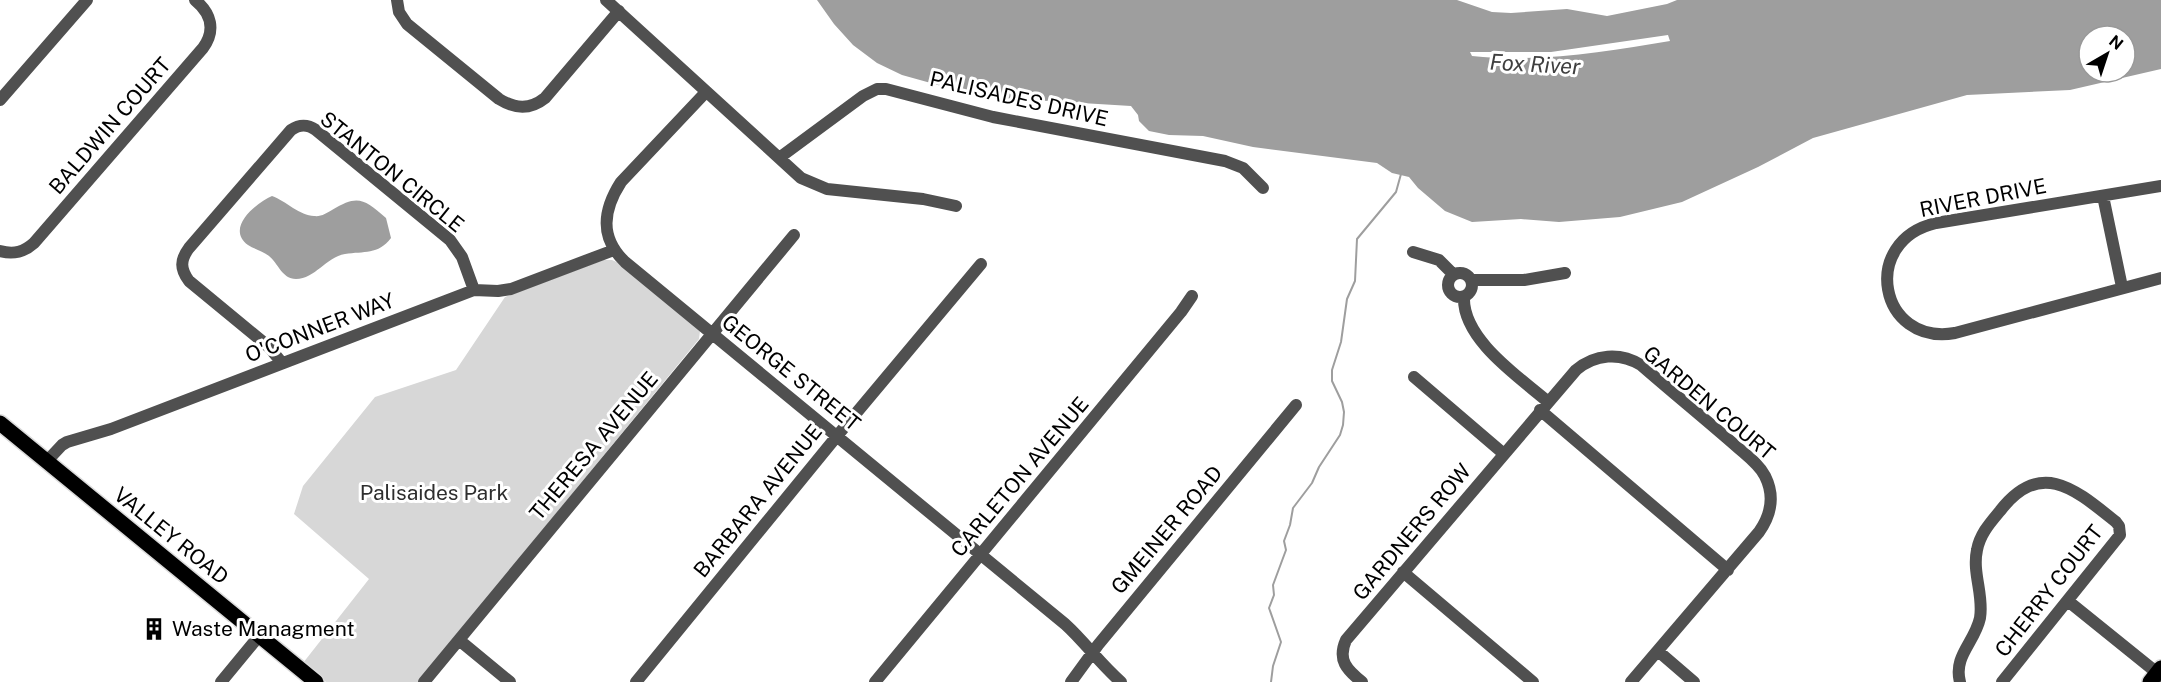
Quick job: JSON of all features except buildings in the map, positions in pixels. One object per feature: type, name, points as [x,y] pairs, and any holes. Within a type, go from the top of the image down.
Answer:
[{"type":"main road","name":"VALLEY ROAD","points":[[0,423],[316,682]]},
{"type":"street","points":[[0,100],[87,0]]},
{"type":"street","name":"BALDWIN COURT","points":[[0,251],[19,252],[34,243],[203,48],[210,37],[210,20],[202,6],[195,0]]},
{"type":"street","points":[[396,0],[399,12],[407,24],[499,99],[519,107],[533,106],[545,98],[619,11]]},
{"type":"street","points":[[606,0],[801,178],[827,189],[923,199],[956,206]]},
{"type":"street","name":"PALISADES DRIVE","points":[[779,158],[862,96],[885,88],[993,117],[1225,161],[1243,168],[1263,188]]},
{"type":"street","points":[[614,250],[609,240],[606,220],[614,193],[621,182],[706,92]]},
{"type":"street","name":"STANTON CIRCLE","points":[[282,363],[270,347],[189,281],[184,274],[182,263],[189,248],[291,130],[297,126],[307,125],[316,129],[450,240],[462,257],[474,290]]},
{"type":"street","name":"RIVER DRIVE","points":[[2161,186],[1936,223],[1919,228],[1906,236],[1892,254],[1887,274],[1887,289],[1893,306],[1905,321],[1916,328],[1940,335],[1955,333],[2161,278]]},
{"type":"street","points":[[2103,196],[2122,287]]},
{"type":"street","name":"THERESA AVENUE","points":[[424,682],[794,235]]},
{"type":"street","name":"O'CONNER WAY","points":[[46,461],[67,442],[111,429],[474,290],[498,291],[511,288],[614,250]]},
{"type":"street","name":"GEORGE STREET","points":[[614,250],[625,262],[1080,638],[1121,682]]},
{"type":"street","points":[[1413,252],[1440,260],[1453,274]]},
{"type":"street","name":"BARBARA AVENUE","points":[[636,682],[981,264]]},
{"type":"street","points":[[1471,280],[1470,292],[1464,297],[1456,297],[1448,288],[1448,281],[1453,274],[1461,273],[1471,280],[1524,280],[1565,273]]},
{"type":"street","name":"CARLETON AVENUE","points":[[875,682],[1192,296]]},
{"type":"street","points":[[1464,297],[1470,322],[1489,350],[1544,405],[1728,570],[1631,682]]},
{"type":"street","name":"GARDEN COURT","points":[[1544,405],[1584,363],[1604,356],[1627,358],[1641,365],[1759,467],[1771,493],[1770,513],[1759,532],[1728,570]]},
{"type":"street","points":[[1414,377],[1504,454]]},
{"type":"street","name":"GMEINER ROAD","points":[[1071,682],[1092,653],[1296,405]]},
{"type":"street","name":"GARDNERS ROW","points":[[1362,682],[1345,666],[1341,654],[1346,640],[1544,405]]},
{"type":"street","name":"CHERRY COURT","points":[[1960,682],[1958,671],[1960,657],[1975,634],[1980,618],[1980,595],[1975,567],[1979,541],[2005,504],[2015,494],[2031,486],[2050,483],[2072,488],[2119,526],[2120,535],[2002,682]]},
{"type":"street","points":[[1403,572],[1533,682]]},
{"type":"street","points":[[2068,601],[2157,675]]},
{"type":"street","points":[[221,682],[259,636]]},
{"type":"street","points":[[459,640],[510,682]]},
{"type":"street","points":[[1658,651],[1694,682]]},
{"type":"green space","name":"Palisaides Park","points":[[603,260],[619,263],[700,331],[699,339],[418,682],[326,682],[303,663],[369,579],[294,514],[303,486],[375,397],[456,370],[505,297]]},
{"type":"water","name":"Fox River","points":[[817,0],[1457,0],[1492,12],[1567,9],[1607,16],[1677,0],[2161,0],[2161,69],[2137,75],[2137,24],[2077,24],[2077,84],[2096,84],[2070,90],[1967,95],[1813,138],[1758,167],[1682,202],[1620,217],[1559,222],[1521,219],[1472,222],[1445,211],[1418,188],[1409,177],[1392,173],[1377,163],[1253,147],[1203,136],[1169,135],[1149,131],[1139,121],[1138,115],[1131,106],[981,97],[902,75],[877,63],[853,45]],"holes":[[[1668,35],[1670,41],[1547,57],[1497,58],[1472,56],[1470,52],[1551,52]]]},
{"type":"water","points":[[272,196],[304,214],[317,216],[355,200],[366,203],[386,218],[391,238],[376,250],[338,256],[309,276],[291,278],[284,274],[269,256],[248,245],[240,231],[241,224],[251,210]]},
{"type":"waterway","points":[[1271,682],[1273,666],[1281,642],[1269,608],[1274,595],[1273,585],[1286,550],[1284,541],[1293,508],[1312,483],[1319,467],[1340,435],[1343,425],[1344,412],[1332,381],[1332,370],[1341,342],[1347,299],[1355,281],[1357,239],[1396,192],[1401,174]]},
{"type":"place","name":"Waste Managment","points":[[154,629]]}]
